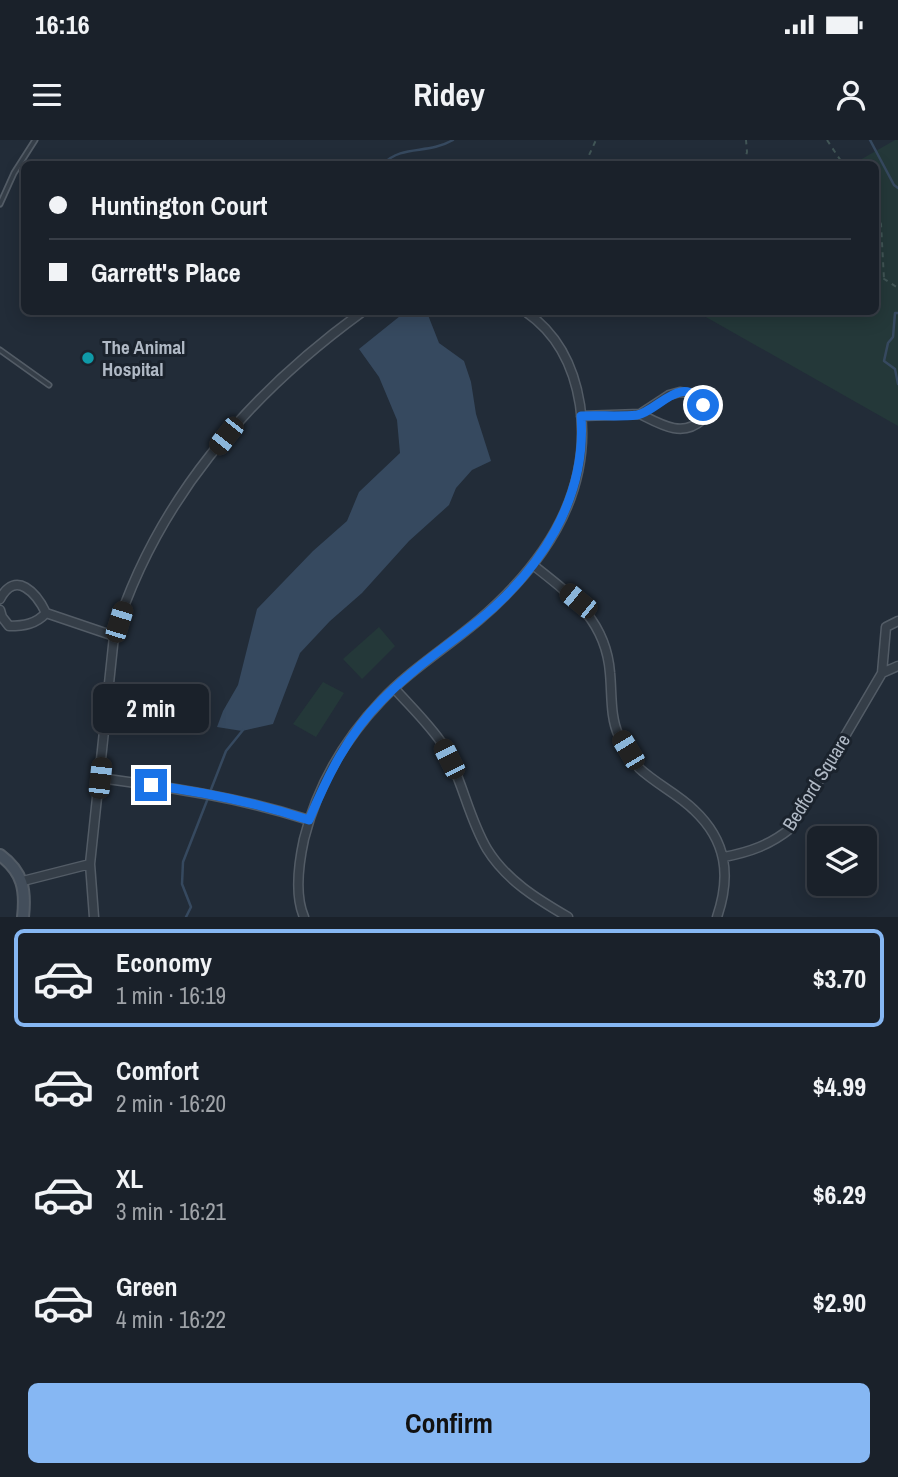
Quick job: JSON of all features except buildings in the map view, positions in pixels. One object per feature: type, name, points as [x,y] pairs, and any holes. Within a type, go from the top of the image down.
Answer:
[{"type":"street","points":[[94,917],[90,864],[114,636],[144,556],[166,517],[239,419],[335,331],[358,315]]},
{"type":"street","points":[[304,917],[298,891],[299,869],[309,820],[339,754],[365,719],[394,688],[496,605],[533,565],[558,528],[572,494],[581,452],[578,389],[565,354],[556,339],[529,315]]},
{"type":"street","points":[[581,416],[640,415],[676,429],[690,428],[697,424],[702,420],[704,411],[699,398],[680,392],[669,395],[640,415]]},
{"type":"street","points":[[533,565],[578,601],[600,634],[610,666],[614,721],[618,734],[638,766],[694,810],[710,830],[724,857],[725,884],[717,917]]},
{"type":"street","points":[[0,599],[12,587],[25,587],[35,593],[46,613],[114,636]]},
{"type":"street","points":[[0,610],[9,626],[23,626],[46,613]]},
{"type":"street","name":"Bedford Square","points":[[724,857],[760,848],[777,840],[790,828],[882,673],[886,627],[898,621]]},
{"type":"street","points":[[882,673],[898,666]]},
{"type":"street","points":[[394,688],[442,745],[457,774],[485,846],[494,860],[521,888],[568,917]]},
{"type":"street","points":[[100,778],[201,792],[261,805],[309,820]]},
{"type":"street","points":[[0,855],[23,880],[26,897],[23,917]]},
{"type":"street","points":[[23,880],[90,864]]},
{"type":"lane","points":[[22,161],[35,140]]},
{"type":"lane","points":[[0,204],[21,162]]},
{"type":"lane","points":[[0,349],[50,385]]},
{"type":"path","points":[[586,161],[596,140]]},
{"type":"path","points":[[745,161],[746,140]]},
{"type":"path","points":[[827,140],[841,161]]},
{"type":"path","points":[[879,221],[884,279]]},
{"type":"path","points":[[879,276],[898,288]]},
{"type":"green space","points":[[898,140],[898,426],[702,315],[879,315],[879,161],[858,161]]},
{"type":"green space","points":[[379,627],[395,646],[362,679],[343,659]]},
{"type":"green space","points":[[323,682],[344,693],[316,737],[293,724]]},
{"type":"water","points":[[401,315],[428,315],[439,343],[464,361],[471,382],[476,414],[491,461],[472,470],[456,488],[449,505],[409,541],[362,593],[330,621],[300,653],[273,724],[242,731],[217,727],[238,685],[257,609],[313,551],[347,521],[359,492],[400,453],[397,420],[379,377],[359,349]]},
{"type":"waterway","points":[[387,161],[399,154],[443,145],[453,140]]},
{"type":"waterway","points":[[870,140],[898,188]]},
{"type":"waterway","points":[[898,313],[895,313],[893,337],[888,343],[884,361],[895,369],[898,384]]},
{"type":"waterway","points":[[210,792],[226,751],[243,730]]},
{"type":"waterway","points":[[186,917],[191,907],[182,884],[183,862],[208,798]]},
{"type":"place","name":"The Animal Hospital","points":[[88,358]]},
{"type":"route","points":[[151,785],[261,805],[309,820],[339,754],[365,719],[415,669],[496,605],[533,565],[558,528],[568,509],[581,452],[581,416],[640,415],[669,395],[680,392],[699,398],[703,405]]}]
